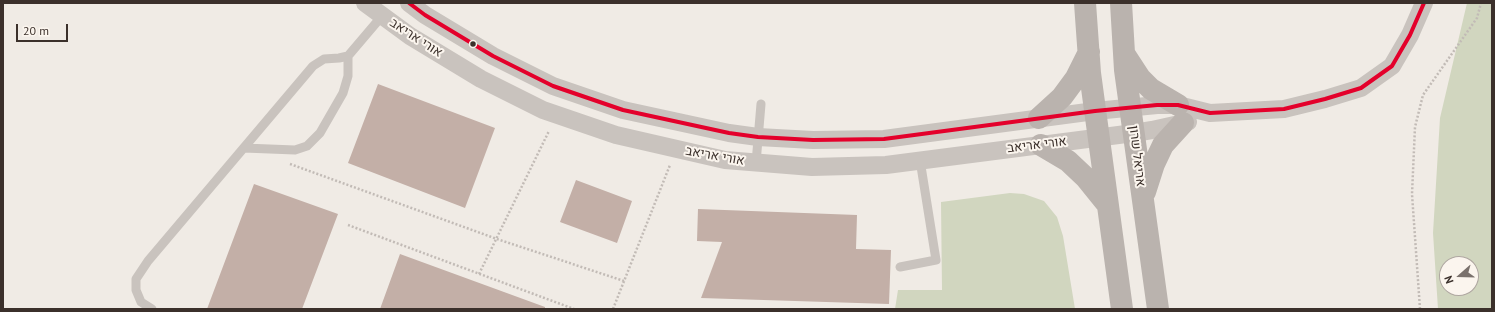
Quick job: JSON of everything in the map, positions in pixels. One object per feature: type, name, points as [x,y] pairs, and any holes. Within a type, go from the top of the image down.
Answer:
[{"type":"main road","points":[[1085,3],[1088,52],[1098,137],[1122,309]]},
{"type":"main road","name":"אריאל שרון","points":[[1121,3],[1124,54],[1158,309]]},
{"type":"main road","points":[[1039,118],[1062,97],[1076,78],[1088,52]]},
{"type":"main road","points":[[1124,54],[1140,78],[1180,114],[1163,144],[1154,164],[1143,201]]},
{"type":"main road","points":[[1041,145],[1068,161],[1086,178],[1107,204]]},
{"type":"street","name":"אורי אריאב","points":[[365,3],[410,36],[481,79],[543,110],[616,135],[725,160],[812,167],[886,165],[1134,133],[1180,114]]},
{"type":"street","name":"אורי אריאב","points":[[409,3],[493,56],[553,86],[623,110],[729,133],[758,137],[813,140],[884,139],[1156,104],[1180,114]]},
{"type":"street","points":[[1180,114],[1284,109],[1325,100],[1360,88],[1392,66],[1410,35],[1424,3]]},
{"type":"lane","points":[[152,309],[141,302],[136,290],[136,280],[148,261],[313,66],[324,59],[348,56],[382,16]]},
{"type":"lane","points":[[244,148],[295,150],[307,146],[320,133],[343,93],[348,76],[348,56]]},
{"type":"lane","points":[[756,163],[760,104]]},
{"type":"lane","points":[[900,267],[936,260],[920,160]]},
{"type":"path","points":[[1420,309],[1412,194],[1415,127],[1423,95],[1477,18],[1481,3]]},
{"type":"path","points":[[479,274],[557,115]]},
{"type":"path","points":[[613,309],[676,149]]},
{"type":"path","points":[[288,164],[497,239],[624,280]]},
{"type":"path","points":[[348,226],[574,309]]},
{"type":"green space","points":[[1467,3],[1492,3],[1492,309],[1438,309],[1433,233],[1440,118]]},
{"type":"green space","points":[[1010,193],[1024,194],[1044,201],[1057,217],[1063,236],[1075,309],[895,309],[898,290],[942,290],[941,202]]},
{"type":"building","points":[[378,84],[495,128],[465,208],[348,163]]},
{"type":"building","points":[[576,180],[632,201],[617,243],[560,222]]},
{"type":"building","points":[[254,184],[338,214],[302,309],[207,309]]},
{"type":"building","points":[[698,209],[857,215],[856,249],[891,250],[889,304],[701,298],[722,242],[697,241]]},
{"type":"building","points":[[400,254],[545,307],[545,309],[380,309]]},
{"type":"transit line","points":[[409,3],[425,15],[493,56],[553,86],[623,110],[729,133],[758,137],[813,140],[884,139],[1095,111],[1157,105],[1178,105],[1210,113],[1284,109],[1361,88],[1392,66],[1410,35],[1424,3]]}]
